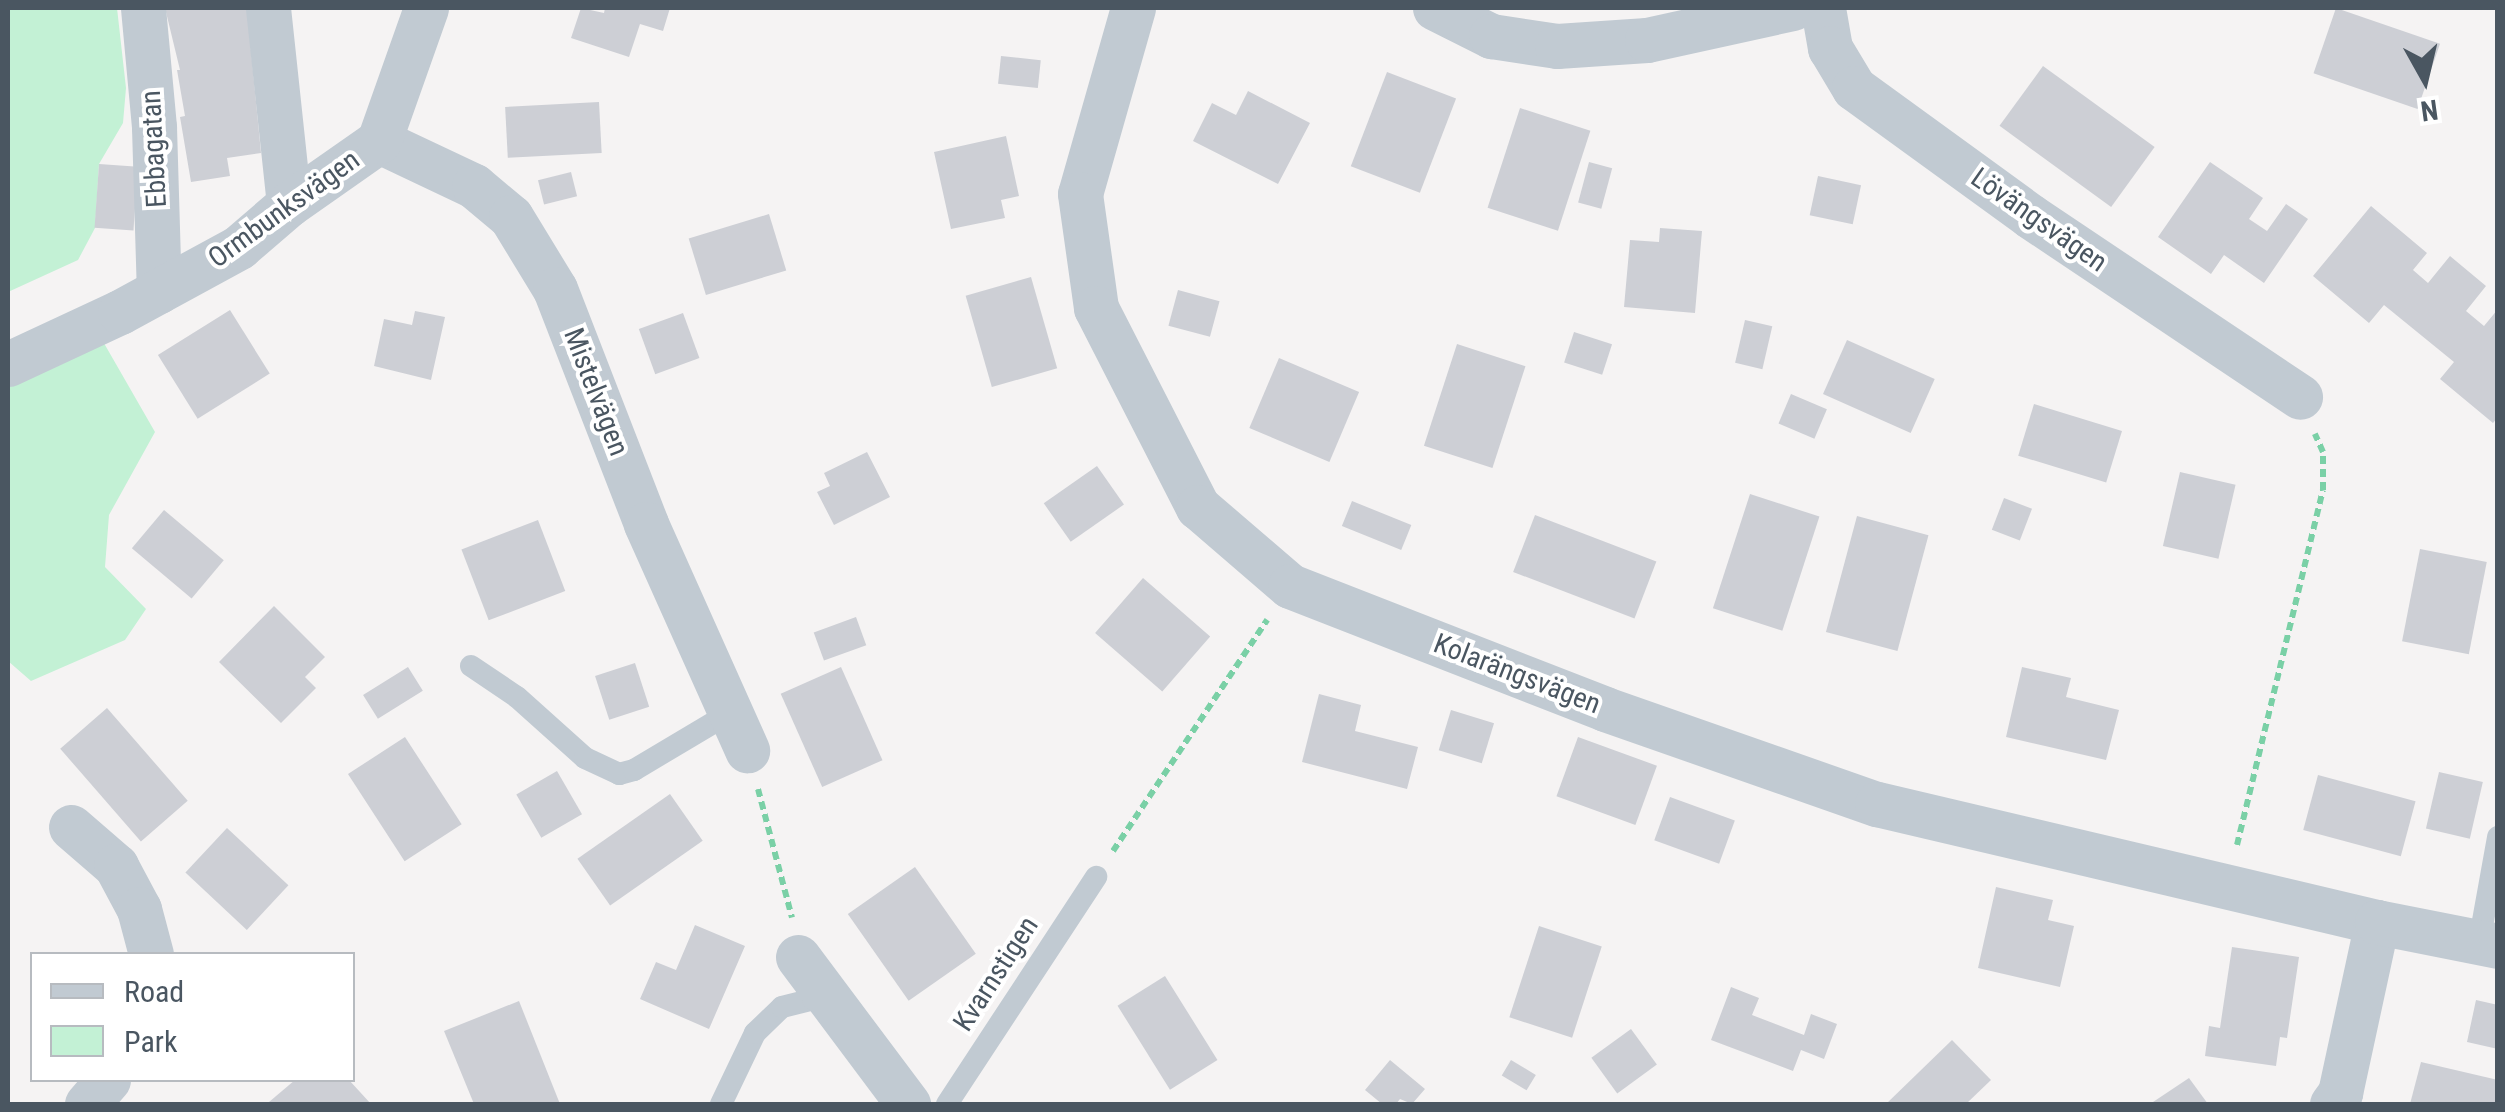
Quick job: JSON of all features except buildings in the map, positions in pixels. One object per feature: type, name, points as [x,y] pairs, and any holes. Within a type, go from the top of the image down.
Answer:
[{"type":"street","name":"Ebbagatan","points":[[143,8],[154,127],[158,292]]},
{"type":"street","points":[[268,8],[289,204]]},
{"type":"street","name":"Ormbunksvägen","points":[[8,364],[158,292],[239,247],[289,204],[378,141],[426,8]]},
{"type":"street","name":"Kolarängsvägen","points":[[1133,8],[1080,194],[1096,308],[1198,508],[1290,586],[1605,708],[1877,804],[2377,922],[2488,944]]},
{"type":"street","points":[[1434,8],[1491,36],[1556,46],[1647,40],[1793,8]]},
{"type":"street","name":"Lövängsvägen","points":[[1822,8],[1830,48],[1854,88],[2030,216],[2300,397]]},
{"type":"street","name":"Mistelvägen","points":[[378,141],[474,186],[511,217],[554,289],[646,524],[738,732]]},
{"type":"street","points":[[71,827],[116,866],[140,909],[151,952]]},
{"type":"street","points":[[2332,1104],[2340,1093],[2377,922]]},
{"type":"street","points":[[798,957],[908,1104]]},
{"type":"street","points":[[87,1104],[106,1082]]},
{"type":"lane","points":[[471,666],[517,697],[585,758],[618,774],[738,732]]},
{"type":"lane","points":[[2488,944],[2498,837]]},
{"type":"lane","name":"Kvarnstigen","points":[[946,1104],[1096,877]]},
{"type":"lane","points":[[720,1104],[755,1033],[782,1007],[813,1000],[842,1018]]},
{"type":"path","points":[[2227,885],[2323,490],[2323,452],[2300,397]]},
{"type":"path","points":[[1096,877],[1290,586]]},
{"type":"path","points":[[738,732],[791,911],[798,957]]},
{"type":"green space","points":[[8,8],[117,8],[126,88],[123,123],[99,164],[95,228],[78,260],[8,292]]},
{"type":"green space","points":[[101,338],[155,432],[109,515],[105,567],[146,609],[125,640],[31,681],[8,661],[8,386]]}]
